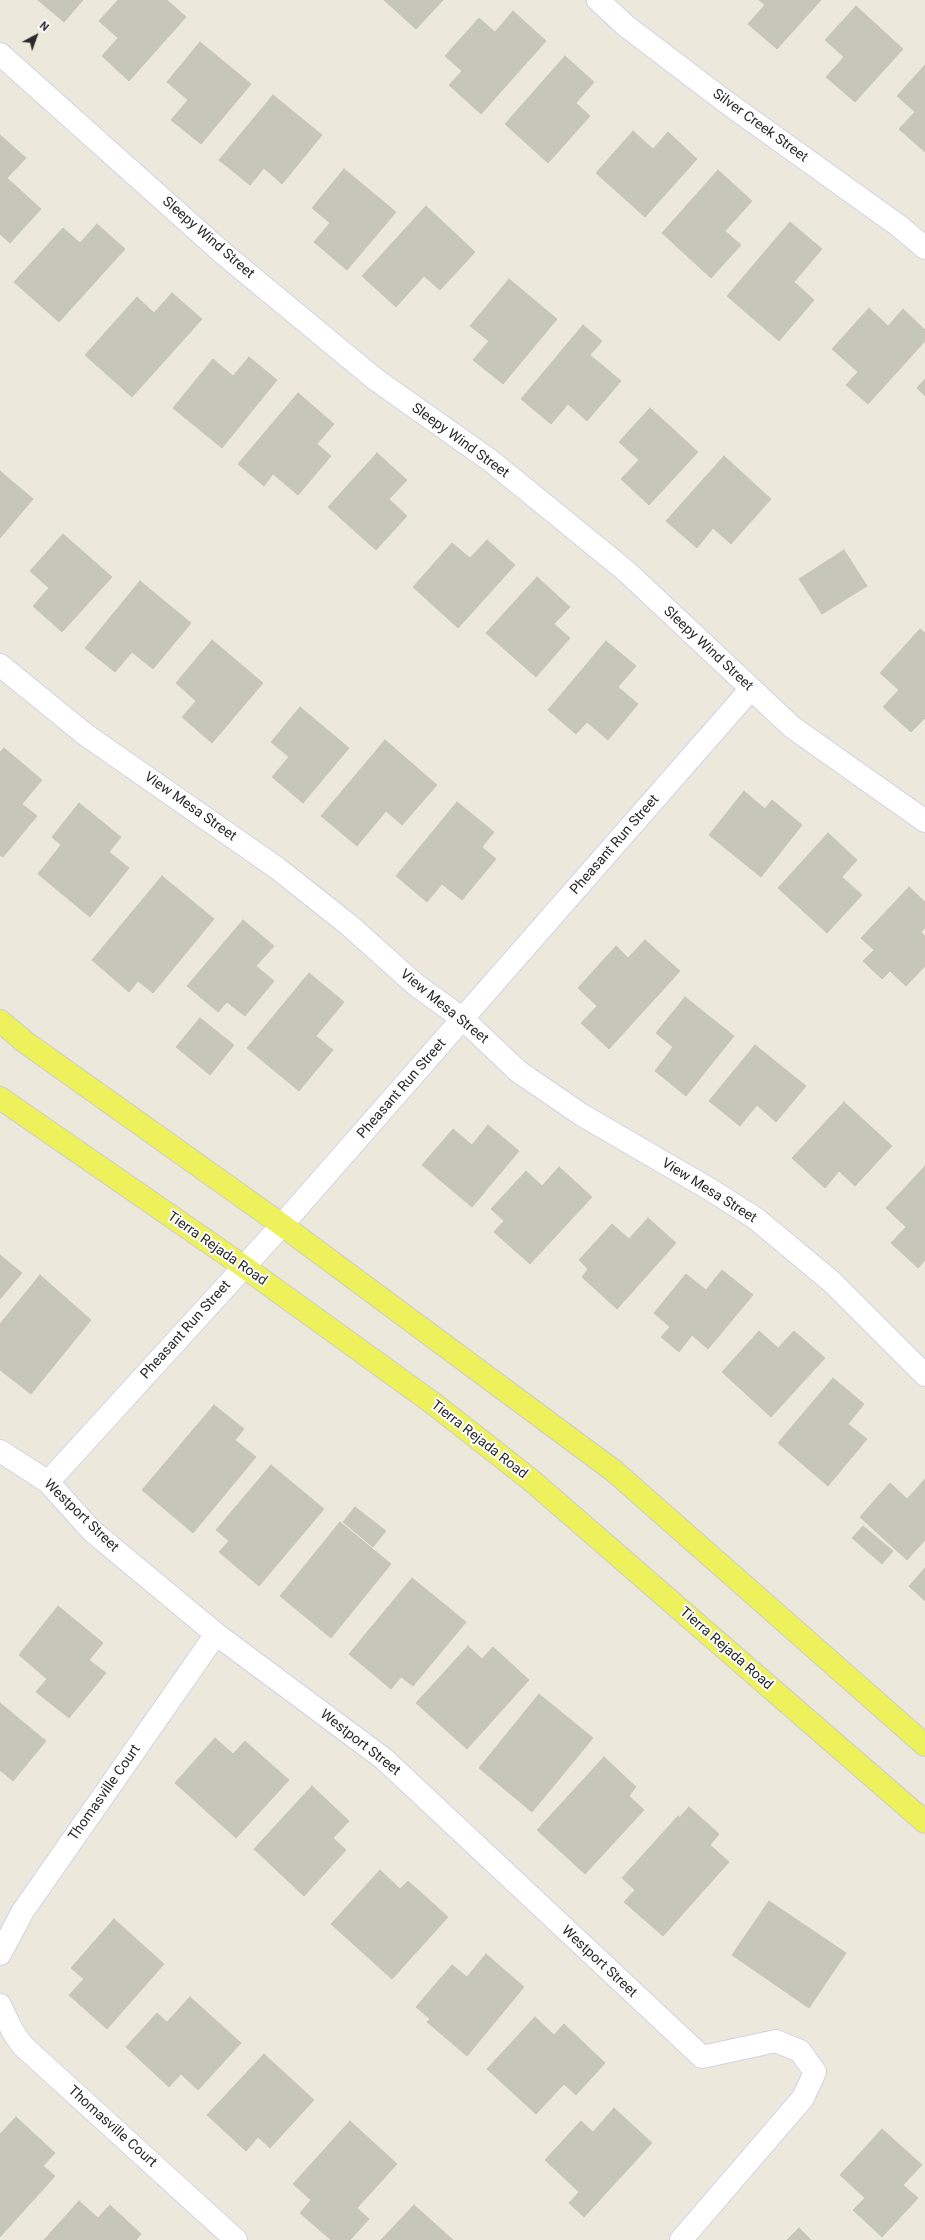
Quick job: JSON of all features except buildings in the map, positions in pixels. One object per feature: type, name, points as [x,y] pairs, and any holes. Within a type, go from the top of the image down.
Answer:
[{"type":"main road","points":[[0,1021],[25,1042],[282,1225],[614,1471],[925,1744]]},
{"type":"main road","name":"Tierra Rejada Road","points":[[0,1098],[244,1266],[434,1404],[531,1480],[925,1822]]},
{"type":"street","name":"Silver Creek Street","points":[[598,0],[626,26],[726,102],[899,226],[925,248]]},
{"type":"street","name":"Sleepy Wind Street","points":[[0,54],[255,280],[375,379],[491,461],[626,571],[750,690],[792,727],[925,821]]},
{"type":"street","name":"View Mesa Street","points":[[0,665],[86,735],[277,868],[349,925],[416,986],[463,1019],[519,1072],[582,1115],[705,1186],[755,1218],[832,1282],[925,1375]]},
{"type":"street","name":"Pheasant Run Street","points":[[48,1482],[282,1225],[750,690]]},
{"type":"street","name":"Westport Street","points":[[0,1451],[48,1482],[92,1531],[216,1634],[384,1759],[702,2057],[776,2041],[800,2050],[815,2072],[803,2098],[680,2240]]},
{"type":"street","name":"Thomasville Court","points":[[0,1954],[23,1911],[216,1634]]},
{"type":"street","name":"Thomasville Court","points":[[0,2005],[13,2032],[23,2046],[236,2240]]}]
